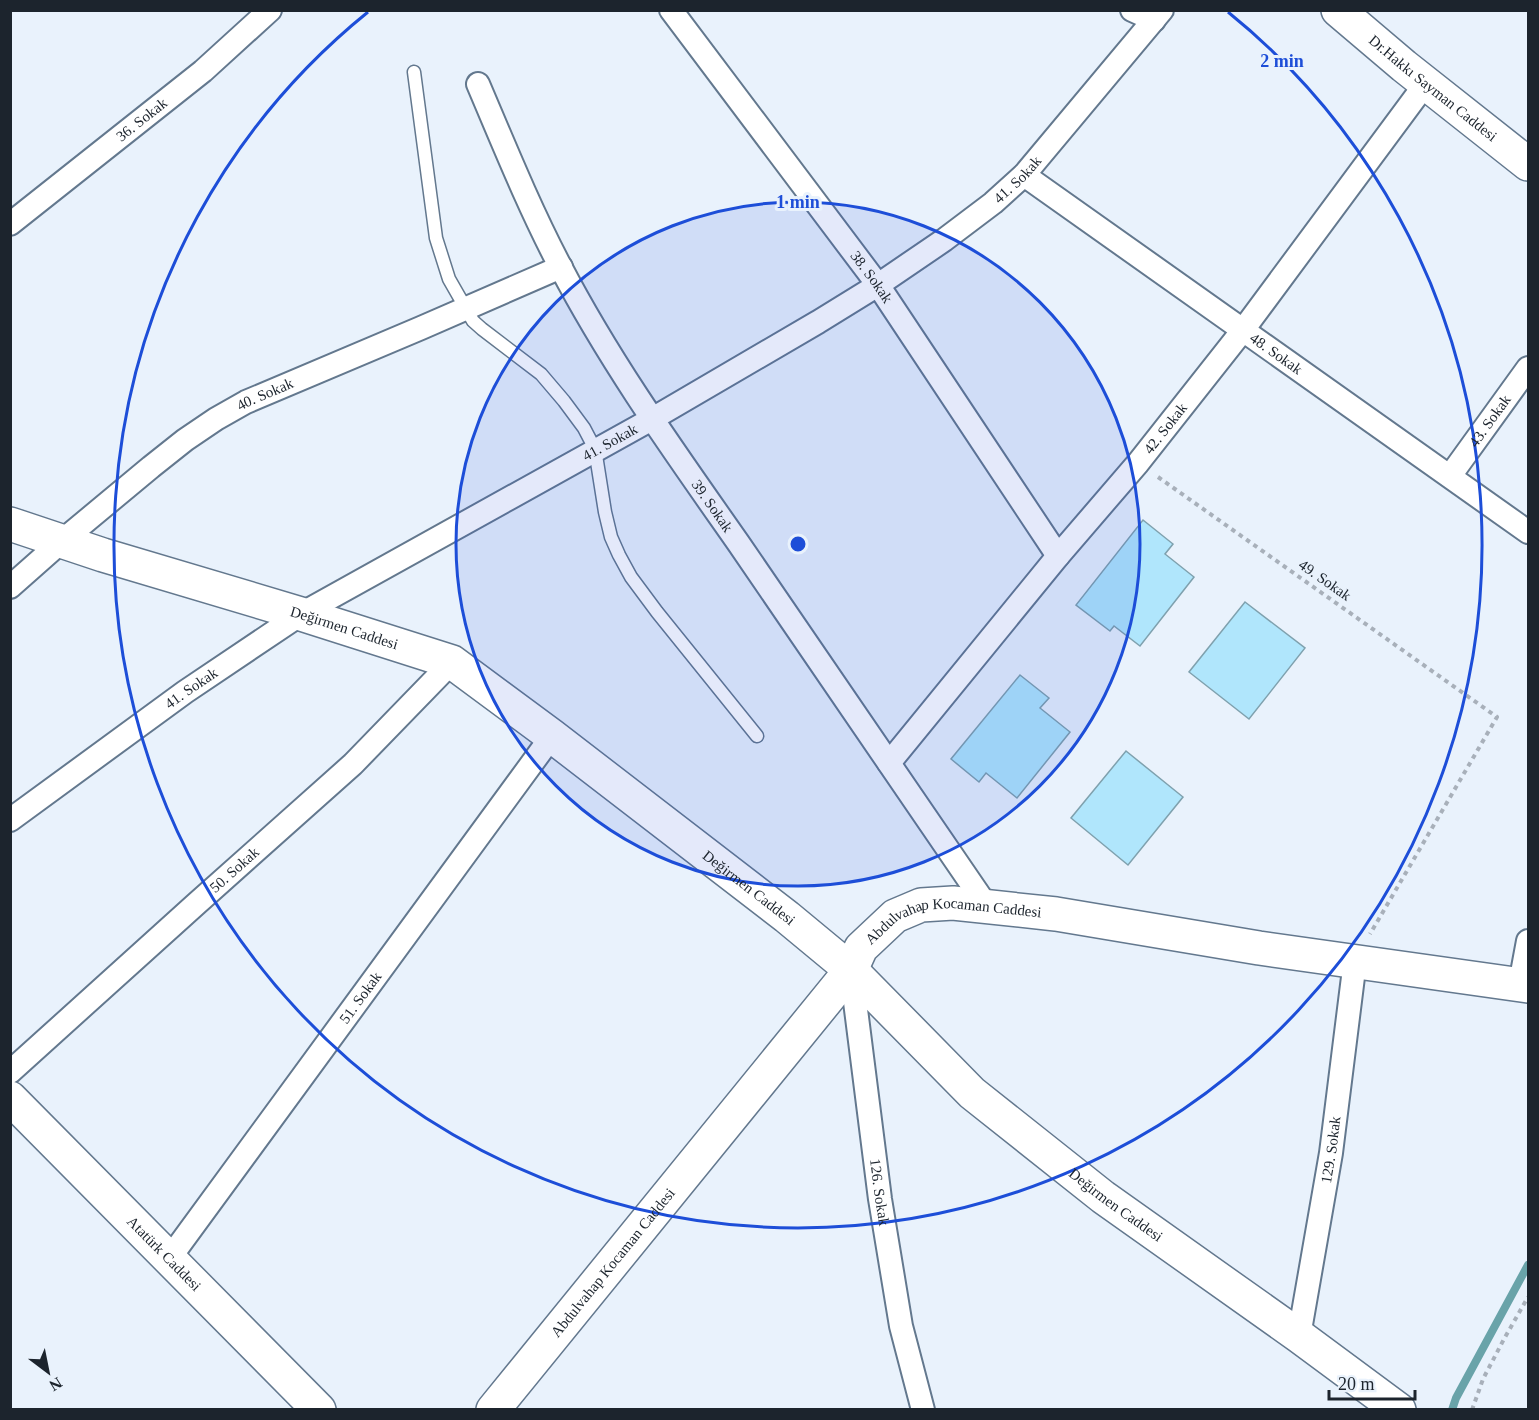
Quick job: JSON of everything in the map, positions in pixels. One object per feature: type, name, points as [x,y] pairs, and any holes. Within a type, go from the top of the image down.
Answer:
[{"type":"street","name":"36. Sokak","points":[[10,224],[203,71],[270,10]]},
{"type":"street","name":"38. Sokak","points":[[671,10],[878,285],[1058,556]]},
{"type":"street","points":[[1132,10],[1158,15]]},
{"type":"street","name":"Dr.Hakkı Sayman Caddesi","points":[[1338,10],[1528,164]]},
{"type":"street","name":"41. Sokak","points":[[10,820],[176,699],[301,614],[652,418],[818,322],[944,240],[1024,175],[1158,15]]},
{"type":"street","name":"42. Sokak","points":[[889,764],[1058,556],[1138,463],[1243,330],[1426,83]]},
{"type":"street","name":"39. Sokak","points":[[478,84],[519,179],[561,267],[592,323],[652,418],[986,905]]},
{"type":"street","name":"48. Sokak","points":[[1024,175],[1528,532]]},
{"type":"street","name":"40. Sokak","points":[[10,587],[151,466],[216,419],[246,402],[561,267]]},
{"type":"street","name":"43. Sokak","points":[[1450,476],[1528,368]]},
{"type":"street","name":"Değirmen Caddesi","points":[[10,524],[452,662],[552,736],[787,917],[852,970],[972,1093],[1103,1197],[1399,1410]]},
{"type":"street","name":"50. Sokak","points":[[10,1072],[353,764],[452,662]]},
{"type":"street","name":"51. Sokak","points":[[169,1259],[552,736]]},
{"type":"street","name":"Abdulvahap Kocaman Caddesi","points":[[493,1410],[852,970],[861,948],[895,916],[921,905],[953,903],[986,905],[1056,914],[1248,946],[1524,985]]},
{"type":"street","points":[[1524,985],[1528,941]]},
{"type":"street","name":"129. Sokak","points":[[1299,1336],[1331,1153],[1355,961]]},
{"type":"street","name":"126. Sokak","points":[[852,970],[880,1199],[901,1326],[923,1410]]},
{"type":"street","name":"Atatürk Caddesi","points":[[10,1098],[319,1410]]},
{"type":"lane","points":[[414,72],[436,238],[449,279],[473,321],[541,374],[584,428],[595,449],[611,537],[631,577],[757,736]]},
{"type":"path","name":"49. Sokak","points":[[1138,463],[1497,717],[1355,961]]},
{"type":"path","points":[[1472,1410],[1483,1379],[1528,1297]]},
{"type":"building","points":[[1143,520],[1173,544],[1165,554],[1194,577],[1140,646],[1114,626],[1110,631],[1076,605]]},
{"type":"building","points":[[1245,602],[1305,648],[1249,719],[1189,672]]},
{"type":"building","points":[[1020,675],[1049,698],[1040,708],[1070,732],[1017,798],[986,773],[979,782],[951,759]]},
{"type":"building","points":[[1126,751],[1183,797],[1128,865],[1071,818]]},
{"type":"waterway","points":[[1452,1410],[1456,1398],[1528,1265]]}]
